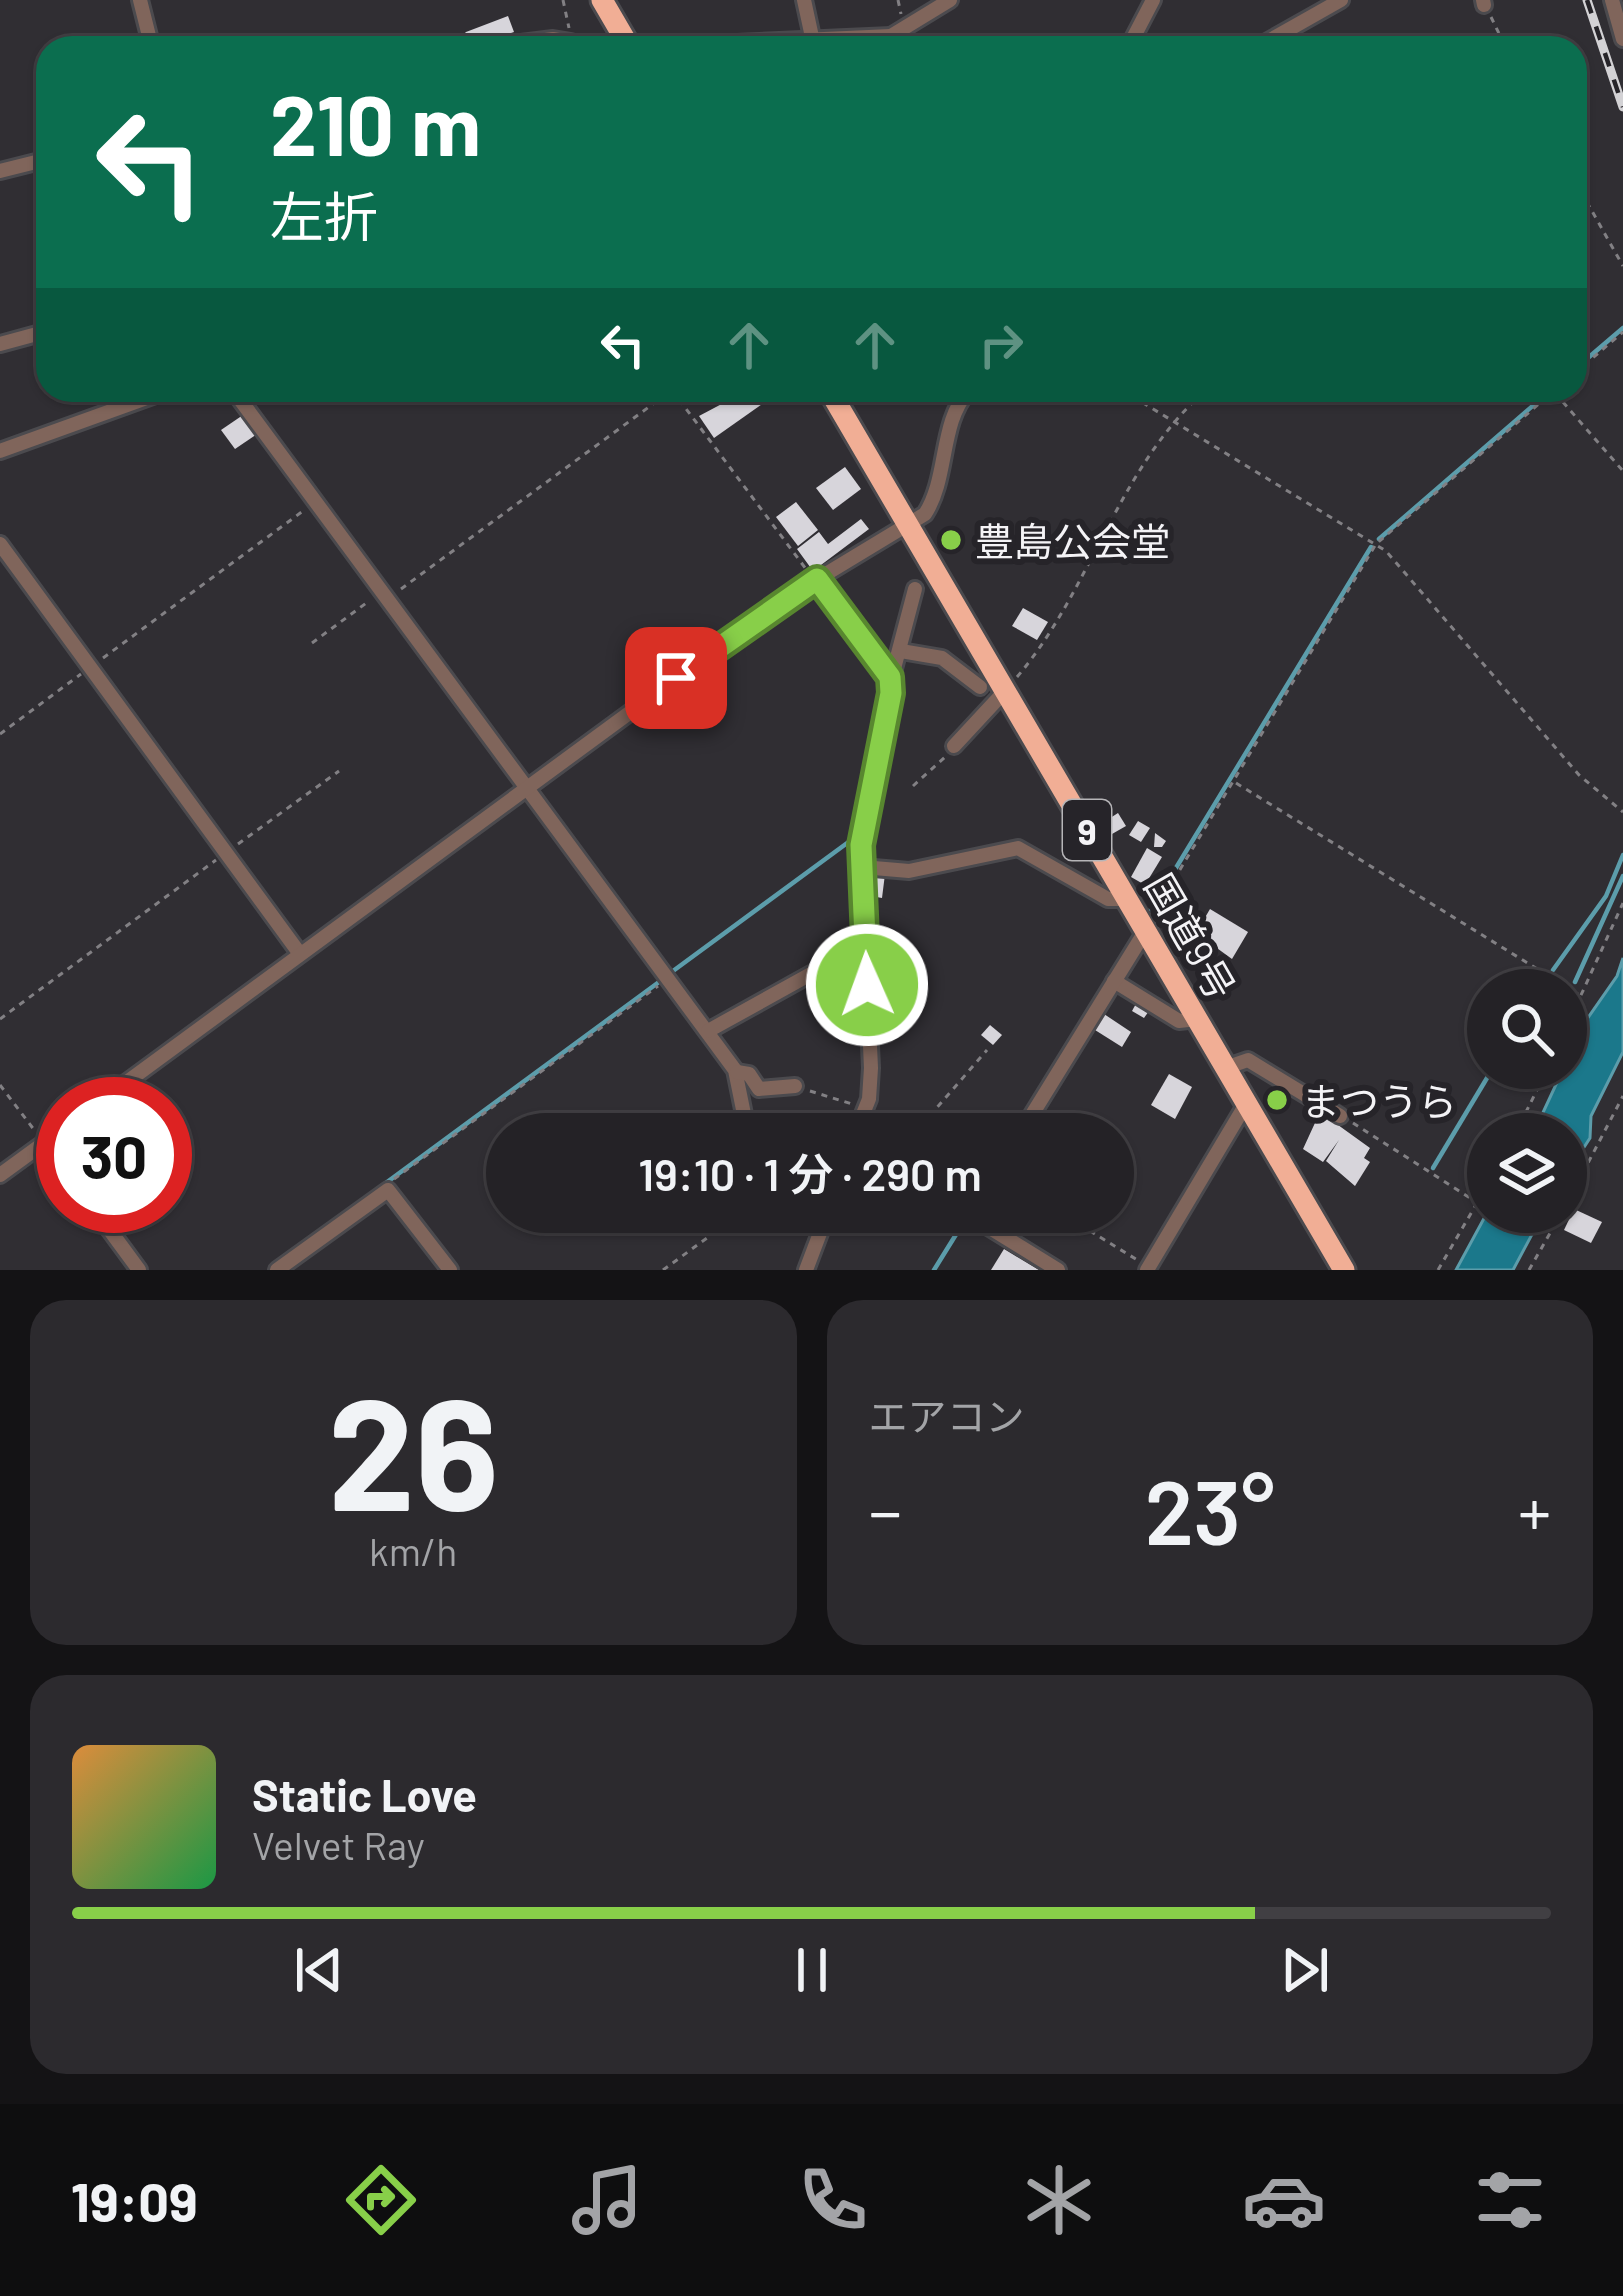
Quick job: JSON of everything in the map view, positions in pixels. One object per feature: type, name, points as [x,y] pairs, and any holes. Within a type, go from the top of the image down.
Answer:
[{"type":"highway","points":[[602,0],[623,36]]},
{"type":"highway","name":"国道9号","points":[[836,402],[1343,1270]]},
{"type":"street","points":[[140,0],[149,36]]},
{"type":"street","points":[[804,0],[812,36]]},
{"type":"street","points":[[891,36],[950,0]]},
{"type":"street","points":[[1134,36],[1153,0]]},
{"type":"street","points":[[1277,36],[1341,0]]},
{"type":"street","points":[[1612,0],[1623,39]]},
{"type":"street","points":[[0,171],[36,163]]},
{"type":"street","points":[[0,344],[36,334]]},
{"type":"street","points":[[0,451],[136,402]]},
{"type":"street","points":[[242,402],[708,1031],[736,1072],[744,1113]]},
{"type":"street","points":[[134,1077],[815,580],[908,524],[931,505],[962,402]]},
{"type":"street","points":[[0,544],[300,954]]},
{"type":"street","points":[[815,580],[891,680]]},
{"type":"street","points":[[864,1113],[871,1068],[862,867],[867,801],[915,589]]},
{"type":"street","points":[[901,651],[942,658],[980,687]]},
{"type":"street","points":[[954,746],[1005,691]]},
{"type":"street","points":[[862,867],[909,872],[1018,848],[1108,899],[1128,899]]},
{"type":"street","points":[[1033,1113],[1146,930]]},
{"type":"street","points":[[708,1031],[865,944]]},
{"type":"street","points":[[1114,981],[1179,1022],[1197,1018]]},
{"type":"street","points":[[1226,1068],[1248,1060],[1340,1115]]},
{"type":"street","points":[[736,1072],[749,1074],[759,1089],[795,1086]]},
{"type":"street","points":[[1148,1269],[1246,1104]]},
{"type":"street","points":[[0,1175],[36,1149]]},
{"type":"street","points":[[277,1270],[388,1190],[450,1270]]},
{"type":"street","points":[[112,1233],[140,1270]]},
{"type":"street","points":[[806,1270],[820,1233]]},
{"type":"street","points":[[1000,1233],[1058,1270]]},
{"type":"path","points":[[563,0],[570,36]]},
{"type":"path","points":[[1484,2],[1500,36]]},
{"type":"path","points":[[1587,203],[1623,266]]},
{"type":"path","points":[[1587,363],[1623,332]]},
{"type":"path","points":[[312,643],[655,402]]},
{"type":"path","points":[[681,402],[815,580]]},
{"type":"path","points":[[1142,402],[1376,544],[1579,776],[1623,812]]},
{"type":"path","points":[[1005,691],[1057,621],[1148,455],[1192,402]]},
{"type":"path","points":[[1146,930],[1376,544],[1541,402]]},
{"type":"path","points":[[1563,402],[1623,471]]},
{"type":"path","points":[[0,734],[316,501]]},
{"type":"path","points":[[913,786],[954,746]]},
{"type":"path","points":[[0,1019],[339,771]]},
{"type":"path","points":[[1233,782],[1537,969]]},
{"type":"path","points":[[1587,983],[1623,903]]},
{"type":"path","points":[[388,1190],[391,1181],[669,978]]},
{"type":"path","points":[[932,1113],[987,1050]]},
{"type":"path","points":[[0,1085],[36,1131]]},
{"type":"path","points":[[795,1086],[866,1107]]},
{"type":"path","points":[[1587,1165],[1623,1096]]},
{"type":"path","points":[[1340,1115],[1467,1196]]},
{"type":"path","points":[[1438,1270],[1467,1221]]},
{"type":"path","points":[[663,1270],[714,1233]]},
{"type":"path","points":[[1092,1233],[1148,1269]]},
{"type":"path","points":[[1529,1270],[1550,1233]]},
{"type":"water","points":[[1623,958],[1623,1052],[1591,1116],[1587,1143],[1587,1113],[1543,1113],[1554,1089],[1587,1089],[1587,1019],[1617,976]]},
{"type":"water","points":[[1476,1233],[1533,1233],[1513,1270],[1456,1270]]},
{"type":"building","points":[[508,16],[514,32],[462,36]]},
{"type":"building","points":[[725,402],[765,402],[714,438],[699,416]]},
{"type":"building","points":[[243,415],[257,434],[235,449],[221,430]]},
{"type":"building","points":[[845,467],[861,489],[833,510],[816,488]]},
{"type":"building","points":[[796,502],[818,530],[798,546],[776,517]]},
{"type":"building","points":[[861,519],[869,529],[813,571],[797,549],[819,532],[828,544]]},
{"type":"building","name":"豊島公会堂","points":[[941,531],[963,537],[960,549],[938,543]]},
{"type":"building","points":[[1023,608],[1048,622],[1037,640],[1012,626]]},
{"type":"building","points":[[1118,813],[1126,826],[1112,834],[1104,822]]},
{"type":"building","points":[[1138,821],[1150,828],[1141,842],[1129,835]]},
{"type":"building","points":[[1155,833],[1166,841],[1162,847],[1154,847]]},
{"type":"building","points":[[1147,848],[1162,857],[1145,885],[1131,877]]},
{"type":"building","points":[[874,872],[885,874],[882,898],[871,896]]},
{"type":"building","points":[[1210,909],[1248,932],[1232,959],[1196,933]]},
{"type":"building","points":[[1138,1000],[1151,1008],[1144,1018],[1132,1011]]},
{"type":"building","points":[[1104,1014],[1131,1032],[1122,1047],[1095,1030]]},
{"type":"building","points":[[990,1025],[1002,1035],[993,1045],[981,1035]]},
{"type":"building","points":[[1169,1074],[1192,1087],[1175,1119],[1151,1105]]},
{"type":"building","points":[[1320,1112],[1370,1148],[1364,1158],[1370,1162],[1355,1186],[1326,1161],[1339,1140],[1323,1162],[1303,1149]]},
{"type":"building","points":[[1587,1215],[1602,1222],[1591,1243],[1570,1233],[1587,1233]]},
{"type":"building","points":[[1004,1249],[1039,1270],[991,1270]]},
{"type":"waterway","points":[[1587,359],[1623,328]]},
{"type":"waterway","points":[[1379,539],[1537,402]]},
{"type":"waterway","points":[[1151,909],[1371,547]]},
{"type":"waterway","points":[[673,971],[854,838]]},
{"type":"waterway","points":[[1554,969],[1606,896],[1623,855]]},
{"type":"waterway","points":[[1581,969],[1623,876]]},
{"type":"waterway","points":[[345,1213],[659,982]]},
{"type":"waterway","points":[[1433,1168],[1480,1089]]},
{"type":"waterway","points":[[934,1270],[957,1233]]},
{"type":"railway","points":[[1587,0],[1623,107]]},
{"type":"place","name":"豊島公会堂","points":[[951,540]]},
{"type":"place","name":"まつうら","points":[[1277,1100]]},
{"type":"route","points":[[676,678],[817,579],[890,677],[891,693],[861,845],[867,985]]}]
